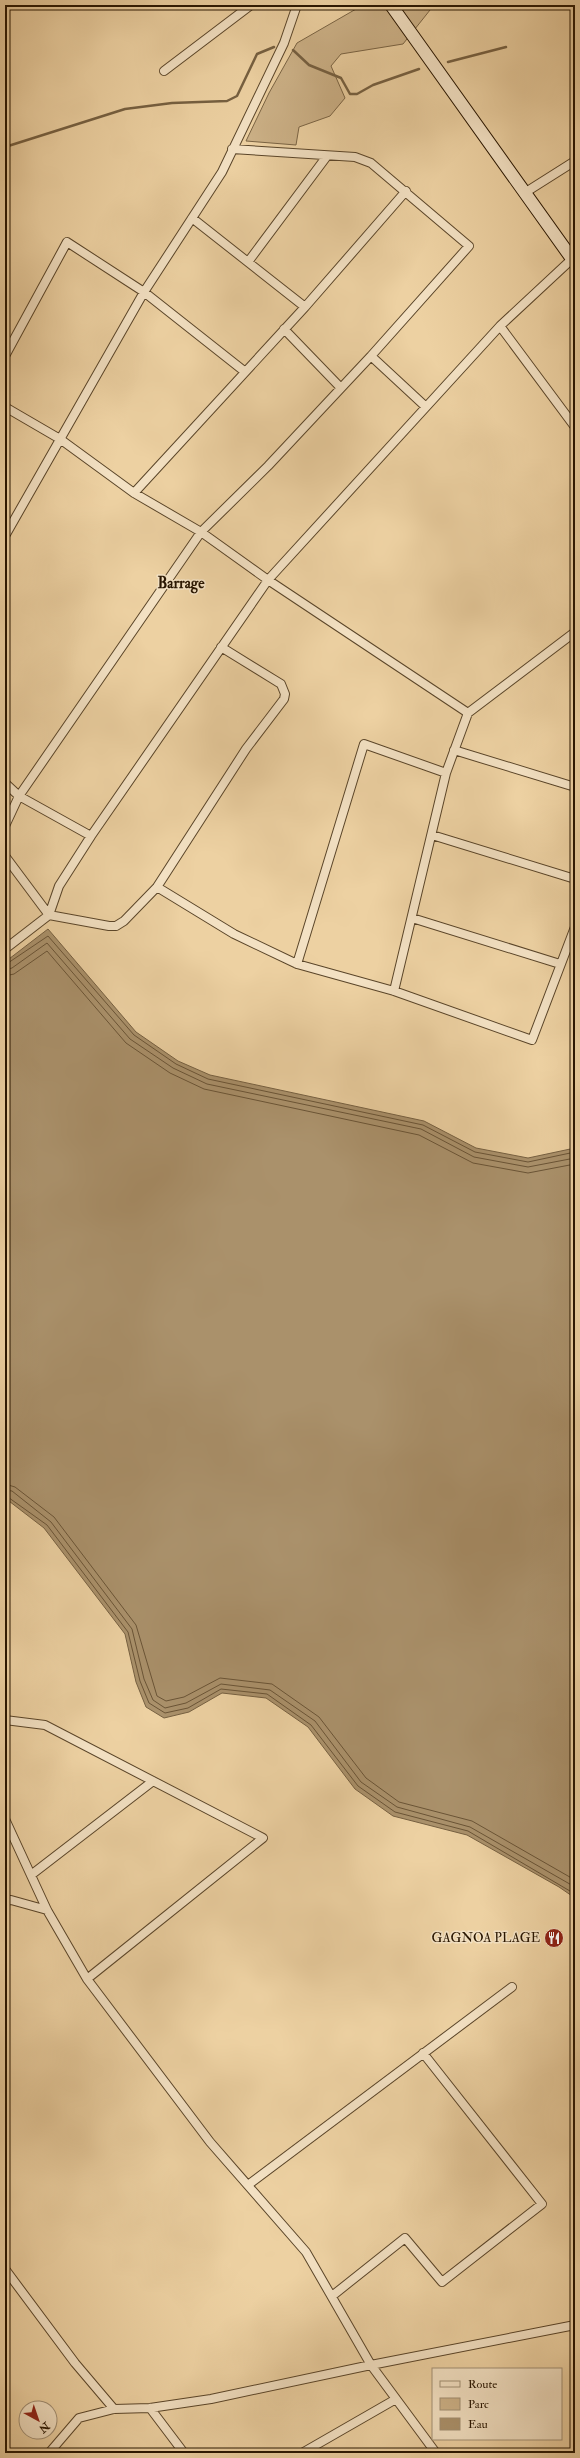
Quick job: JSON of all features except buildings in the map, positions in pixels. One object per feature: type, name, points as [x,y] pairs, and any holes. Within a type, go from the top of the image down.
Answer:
[{"type":"street","points":[[164,71],[252,5]]},
{"type":"street","points":[[5,536],[144,292],[222,172],[284,43],[297,5]]},
{"type":"street","points":[[5,949],[49,915],[59,886],[91,836],[268,580],[500,326],[574,261],[391,5]]},
{"type":"street","points":[[5,826],[19,796],[201,532],[268,466],[340,387],[371,356],[469,246],[406,191],[371,163],[355,157],[232,149]]},
{"type":"street","points":[[248,262],[327,156]]},
{"type":"street","points":[[526,192],[575,161]]},
{"type":"street","points":[[134,493],[244,371],[305,307],[406,191]]},
{"type":"street","points":[[192,218],[305,307]]},
{"type":"street","points":[[5,356],[67,242],[144,292],[244,371]]},
{"type":"street","points":[[500,326],[575,427]]},
{"type":"street","points":[[284,330],[340,387]]},
{"type":"street","points":[[371,356],[426,407]]},
{"type":"street","points":[[5,407],[60,438],[134,493],[201,532],[268,580],[468,713]]},
{"type":"street","points":[[394,990],[446,773],[468,713],[575,632]]},
{"type":"street","points":[[5,856],[49,915],[116,926],[124,921],[157,887],[246,749],[284,699],[285,694],[281,684],[221,647]]},
{"type":"street","points":[[297,964],[364,744],[446,773]]},
{"type":"street","points":[[454,750],[575,787]]},
{"type":"street","points":[[5,784],[19,796],[91,836]]},
{"type":"street","points":[[432,835],[575,879]]},
{"type":"street","points":[[157,887],[234,934],[297,964],[394,990],[532,1040],[575,927]]},
{"type":"street","points":[[412,918],[560,964]]},
{"type":"street","points":[[5,1720],[45,1726],[264,1838],[87,1979]]},
{"type":"street","points":[[31,1875],[153,1781]]},
{"type":"street","points":[[5,1819],[47,1910],[87,1979],[171,2093],[306,2252],[370,2365],[436,2453]]},
{"type":"street","points":[[5,1901],[11,1900],[47,1910]]},
{"type":"street","points":[[248,2185],[512,1987]]},
{"type":"street","points":[[332,2296],[405,2238],[442,2282],[542,2204],[423,2053]]},
{"type":"street","points":[[5,2269],[75,2363],[114,2409]]},
{"type":"street","points":[[49,2453],[79,2418],[114,2409],[150,2408],[211,2399],[370,2365],[575,2325]]},
{"type":"street","points":[[302,2453],[396,2399]]},
{"type":"street","points":[[150,2408],[184,2453]]},
{"type":"green space","points":[[363,5],[434,5],[403,44],[341,54],[331,66],[345,98],[330,116],[299,127],[296,145],[246,141],[269,93],[297,43]]},
{"type":"water","points":[[48,929],[136,1032],[178,1061],[210,1075],[424,1121],[476,1148],[528,1158],[575,1148],[575,1898],[559,1887],[467,1835],[393,1816],[355,1789],[308,1727],[266,1698],[222,1693],[189,1712],[164,1718],[146,1707],[136,1682],[125,1634],[44,1528],[5,1498],[5,962]]},
{"type":"waterway","points":[[5,147],[125,109],[172,103],[227,101],[237,96],[257,54],[274,47]]},
{"type":"waterway","points":[[448,62],[506,47]]},
{"type":"waterway","points":[[293,50],[309,65],[341,78],[350,94],[357,94],[373,85],[419,69]]},
{"type":"place","name":"GAGNOA PLAGE","points":[[554,1938]]},
{"type":"district","name":"Barrage","points":[[181,583]]}]
